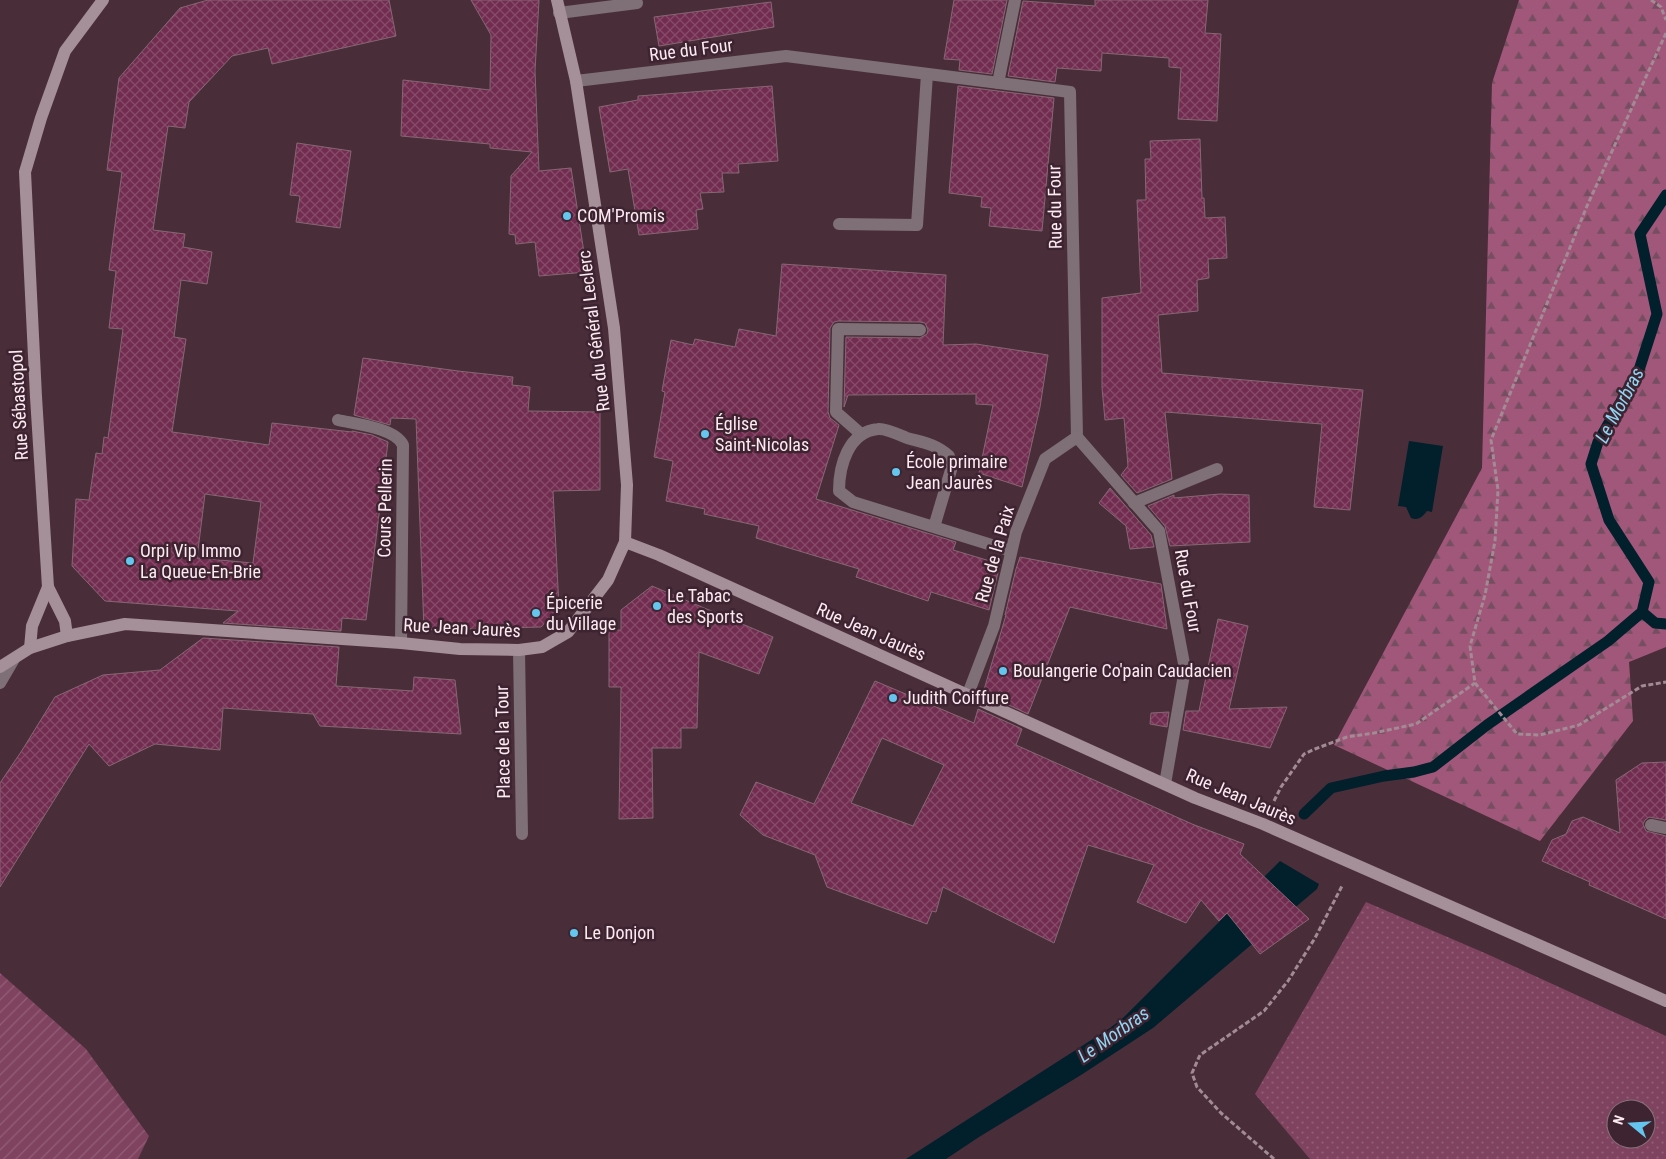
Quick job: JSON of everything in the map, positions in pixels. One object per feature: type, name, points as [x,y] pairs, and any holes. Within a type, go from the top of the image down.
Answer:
[{"type":"main road","name":"Rue Sébastopol","points":[[67,636],[65,621],[48,587],[36,406],[25,172],[40,118],[65,52],[103,0]]},
{"type":"main road","name":"Rue du Général Leclerc","points":[[558,6],[576,81],[614,328],[627,484],[625,542]]},
{"type":"main road","name":"Rue Jean Jaurès","points":[[0,667],[30,648],[67,636],[125,624],[401,643],[460,649],[519,650],[542,647],[568,632],[608,580],[625,542],[968,694],[1195,798],[1258,822],[1666,1001]]},
{"type":"main road","name":"Rue Sébastopol","points":[[30,648],[32,626],[48,587]]},
{"type":"street","points":[[998,83],[1015,0]]},
{"type":"street","points":[[558,6],[637,3]]},
{"type":"street","name":"Rue du Four","points":[[576,81],[786,56],[1070,92],[1077,437],[1159,531],[1185,669],[1165,784]]},
{"type":"street","points":[[839,224],[917,225],[927,74]]},
{"type":"street","points":[[861,434],[836,412],[838,329],[920,330]]},
{"type":"street","name":"Cours Pellerin","points":[[338,420],[386,431],[401,440],[403,445],[401,643]]},
{"type":"street","points":[[934,527],[951,470],[949,456],[938,447],[879,429],[861,434],[850,444],[839,477],[839,492],[853,502],[934,527],[1012,551]]},
{"type":"street","name":"Rue de la Paix","points":[[968,694],[994,626],[1016,532],[1045,459],[1077,437]]},
{"type":"street","points":[[1134,503],[1217,469]]},
{"type":"street","name":"Place de la Tour","points":[[519,650],[522,834]]},
{"type":"street","points":[[0,683],[14,659]]},
{"type":"street","points":[[1651,825],[1666,828]]},
{"type":"path","points":[[1651,0],[1661,7],[1666,20]]},
{"type":"path","points":[[1666,33],[1587,206],[1492,440],[1498,490],[1495,541],[1485,595],[1470,646],[1475,683],[1517,734],[1540,735],[1579,725],[1642,686],[1666,682]]},
{"type":"path","points":[[1281,787],[1304,754],[1315,748],[1347,737],[1416,724],[1475,683]]},
{"type":"path","points":[[1274,1159],[1221,1113],[1197,1088],[1192,1073],[1200,1055],[1264,1011],[1288,981],[1314,938],[1353,863]]},
{"type":"shaded area","points":[[1366,902],[1487,954],[1666,1036],[1666,1159],[1310,1159],[1255,1094]]},
{"type":"shaded area","points":[[0,973],[86,1049],[149,1136],[138,1159],[0,1159]]},
{"type":"green space","points":[[1519,0],[1666,0],[1666,647],[1629,662],[1633,721],[1540,841],[1334,745],[1482,468],[1492,83]]},
{"type":"water","points":[[1409,441],[1443,446],[1432,512],[1427,511],[1416,519],[1411,518],[1406,507],[1398,506]]},
{"type":"water","points":[[1280,861],[1319,884],[1317,889],[1153,1028],[946,1159],[906,1159],[1110,1028],[1124,1017]]},
{"type":"building","points":[[208,0],[389,0],[396,36],[272,64],[268,48],[232,56],[189,102],[185,128],[168,126],[153,230],[185,234],[183,247],[212,252],[207,284],[181,280],[174,337],[186,339],[172,432],[269,445],[272,423],[352,431],[372,435],[388,442],[366,620],[342,618],[341,631],[223,623],[238,611],[105,601],[72,566],[76,499],[89,500],[96,453],[102,454],[104,437],[108,438],[123,329],[109,328],[116,271],[109,270],[122,172],[107,170],[119,78],[180,8]],"holes":[[[205,494],[261,502],[253,563],[197,558]]]},
{"type":"building","points":[[471,0],[539,0],[535,71],[539,171],[571,168],[587,272],[539,276],[535,242],[516,244],[515,235],[509,234],[511,176],[532,152],[490,148],[490,144],[401,136],[403,80],[490,90],[491,35]]},
{"type":"building","points":[[954,0],[1007,0],[992,74],[959,70],[960,60],[944,59]]},
{"type":"building","points":[[1095,0],[1208,0],[1205,33],[1221,34],[1217,121],[1178,119],[1181,68],[1169,67],[1169,58],[1102,53],[1101,71],[1057,68],[1055,82],[1008,76],[1023,1],[1095,6]]},
{"type":"building","points":[[771,2],[774,27],[659,46],[654,17]]},
{"type":"building","points":[[772,86],[778,161],[738,164],[739,173],[722,173],[724,192],[700,193],[703,209],[696,210],[698,229],[639,235],[628,169],[610,172],[599,107],[638,100],[638,96]]},
{"type":"building","points":[[958,86],[1054,98],[1042,231],[989,226],[991,208],[981,207],[982,197],[949,193]]},
{"type":"building","points":[[1200,139],[1202,198],[1204,198],[1205,218],[1225,217],[1227,258],[1208,259],[1209,278],[1197,280],[1198,311],[1158,315],[1162,373],[1363,390],[1350,510],[1314,507],[1322,424],[1165,412],[1172,479],[1137,493],[1121,475],[1128,466],[1124,418],[1105,420],[1102,388],[1102,298],[1141,293],[1137,200],[1146,200],[1145,159],[1151,159],[1150,141]]},
{"type":"building","points":[[297,143],[351,151],[340,228],[296,222],[300,196],[290,195]]},
{"type":"building","points":[[782,264],[946,275],[943,345],[976,344],[1048,355],[1040,407],[1022,487],[979,473],[993,405],[976,404],[976,394],[848,395],[844,407],[846,337],[920,338],[927,334],[928,330],[925,323],[838,321],[834,322],[830,328],[828,412],[830,418],[839,425],[816,499],[956,542],[953,550],[1000,564],[989,610],[931,592],[928,601],[856,577],[859,569],[756,538],[759,526],[704,514],[705,509],[666,501],[673,461],[654,457],[665,392],[662,391],[671,340],[693,345],[695,339],[735,347],[739,329],[776,336]]},
{"type":"building","points":[[363,358],[513,377],[512,385],[530,387],[528,411],[600,412],[600,490],[553,491],[559,607],[541,627],[424,630],[416,419],[391,418],[390,425],[354,415]]},
{"type":"building","points":[[1110,488],[1151,535],[1154,547],[1130,549],[1126,526],[1099,503]]},
{"type":"building","points":[[1220,494],[1249,495],[1250,542],[1170,546],[1165,526],[1148,506],[1174,495],[1174,498]]},
{"type":"building","points":[[1020,557],[1161,584],[1167,629],[1070,607],[1028,714],[983,693],[1006,615]]},
{"type":"building","points":[[652,586],[773,637],[759,674],[699,652],[697,728],[681,728],[681,748],[652,748],[653,818],[619,819],[621,687],[609,687],[609,630],[621,630],[621,610]]},
{"type":"building","points":[[1218,619],[1248,626],[1229,709],[1287,707],[1270,748],[1183,730],[1186,711],[1199,711]]},
{"type":"building","points":[[203,638],[339,647],[336,686],[413,691],[414,677],[455,680],[461,734],[320,726],[313,714],[223,708],[220,750],[155,744],[109,766],[89,744],[0,887],[0,783],[55,697],[103,675],[160,670]]},
{"type":"building","points":[[875,681],[974,723],[978,709],[1022,729],[1016,745],[1192,824],[1244,844],[1240,854],[1309,919],[1260,954],[1227,913],[1219,921],[1201,900],[1186,923],[1137,902],[1154,865],[1088,845],[1054,943],[943,887],[936,912],[932,911],[927,924],[827,887],[815,855],[763,835],[740,815],[756,782],[814,804]],"holes":[[[882,738],[944,765],[913,826],[851,803]]]},
{"type":"building","points":[[1169,712],[1167,727],[1150,724],[1151,713]]},
{"type":"building","points":[[1666,762],[1666,820],[1649,817],[1643,824],[1646,831],[1666,836],[1666,919],[1589,885],[1590,882],[1542,861],[1552,840],[1566,834],[1572,821],[1583,817],[1620,833],[1616,780],[1642,763]]},
{"type":"waterway","name":"Le Morbras","points":[[1304,814],[1331,788],[1433,767],[1487,725],[1608,641],[1642,612],[1649,582],[1609,520],[1591,464],[1598,442],[1639,370],[1657,314],[1640,234],[1666,195]]},
{"type":"waterway","name":"Le Morbras","points":[[1642,612],[1655,623],[1666,624]]},
{"type":"place","name":"COM'Promis","points":[[567,216]]},
{"type":"place","name":"Église Saint-Nicolas","points":[[705,434]]},
{"type":"place","name":"École primaire Jean Jaurès","points":[[896,472]]},
{"type":"place","name":"Orpi Vip Immo La Queue-En-Brie","points":[[130,561]]},
{"type":"place","name":"Le Tabac des Sports","points":[[657,606]]},
{"type":"place","name":"Épicerie du Village","points":[[536,613]]},
{"type":"place","name":"Boulangerie Co'pain Caudacien","points":[[1003,671]]},
{"type":"place","name":"Judith Coiffure","points":[[893,698]]},
{"type":"place","name":"Le Donjon","points":[[574,933]]}]
